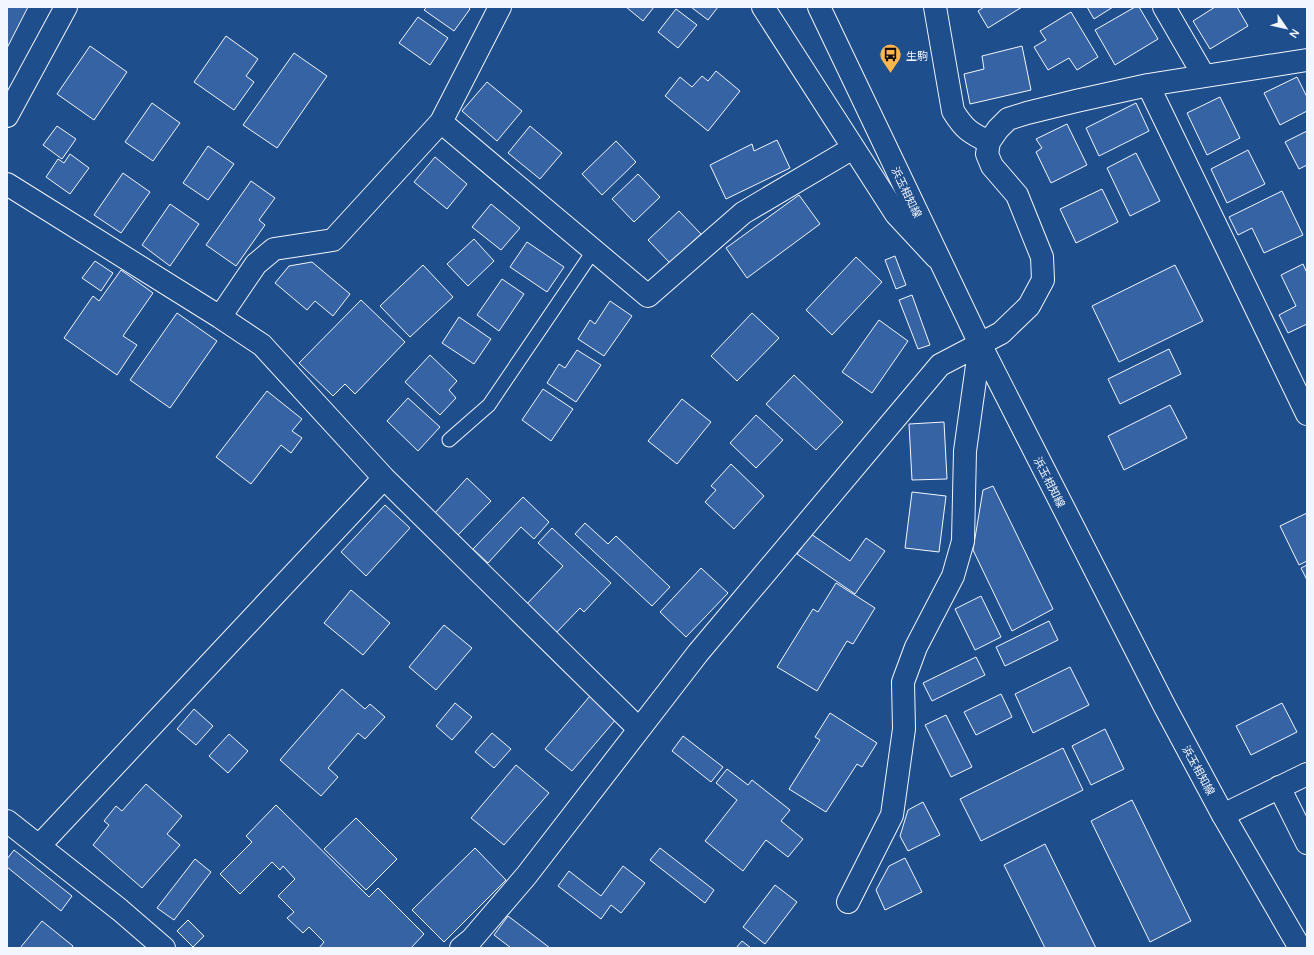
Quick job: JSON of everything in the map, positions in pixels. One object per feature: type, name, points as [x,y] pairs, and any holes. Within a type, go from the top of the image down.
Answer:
[{"type":"street","points":[[7,116],[66,7]]},
{"type":"street","points":[[220,317],[256,264],[274,249],[333,240],[441,122],[500,7]]},
{"type":"street","points":[[763,7],[896,214],[942,264]]},
{"type":"street","name":"浜玉相知線","points":[[819,7],[980,344],[1165,708],[1223,815],[1300,948]]},
{"type":"street","points":[[935,7],[954,111],[961,124],[971,133],[989,142]]},
{"type":"street","points":[[1164,7],[1204,76]]},
{"type":"street","points":[[461,948],[472,939],[526,876],[703,647],[940,365],[1001,333],[1029,306],[1043,280],[1042,257],[1017,195],[992,166],[987,154],[989,142],[998,128],[1008,120],[1027,113],[1148,85],[1307,60]]},
{"type":"street","points":[[1148,85],[1307,414]]},
{"type":"street","points":[[441,122],[648,296],[743,213],[853,148]]},
{"type":"street","points":[[7,184],[220,317],[262,345],[384,478],[639,729]]},
{"type":"street","points":[[848,902],[892,815],[904,729],[903,682],[916,647],[953,576],[963,541],[965,451],[980,344]]},
{"type":"street","points":[[39,846],[384,478]]},
{"type":"street","points":[[1223,815],[1307,774]]},
{"type":"street","points":[[1279,787],[1307,843]]},
{"type":"street","points":[[7,821],[120,910],[164,948]]},
{"type":"lane","points":[[449,440],[489,405],[594,250]]},
{"type":"building","points":[[7,7],[28,7],[7,48]]},
{"type":"building","points":[[427,7],[468,7],[470,9],[454,31],[424,10]]},
{"type":"building","points":[[626,7],[654,7],[643,21]]},
{"type":"building","points":[[691,7],[718,7],[708,20]]},
{"type":"building","points":[[984,7],[1022,7],[988,28],[978,11]]},
{"type":"building","points":[[1087,7],[1113,7],[1094,19]]},
{"type":"building","points":[[1135,7],[1139,7],[1158,39],[1115,65],[1095,30]]},
{"type":"building","points":[[1215,7],[1237,7],[1248,26],[1210,49],[1193,21]]},
{"type":"building","points":[[676,9],[697,25],[678,48],[658,32]]},
{"type":"building","points":[[1071,12],[1098,57],[1077,70],[1069,58],[1048,70],[1034,47],[1046,40],[1040,31]]},
{"type":"building","points":[[418,17],[448,38],[430,65],[399,43]]},
{"type":"building","points":[[226,36],[258,59],[246,76],[254,82],[234,110],[194,82]]},
{"type":"building","points":[[90,46],[127,72],[94,120],[57,94]]},
{"type":"building","points":[[1022,46],[1031,90],[970,104],[964,74],[984,69],[982,56]]},
{"type":"building","points":[[294,53],[327,76],[277,148],[243,125]]},
{"type":"building","points":[[716,71],[740,91],[708,131],[665,96],[680,77],[692,87],[702,76],[708,81]]},
{"type":"building","points":[[1297,77],[1307,97],[1307,111],[1280,125],[1264,93]]},
{"type":"building","points":[[487,82],[522,111],[497,141],[462,111]]},
{"type":"building","points":[[1220,97],[1240,138],[1207,155],[1187,113]]},
{"type":"building","points":[[152,103],[180,123],[153,161],[125,142]]},
{"type":"building","points":[[1136,103],[1149,131],[1099,156],[1086,128]]},
{"type":"building","points":[[1067,124],[1087,165],[1051,183],[1036,152],[1042,148],[1036,139]]},
{"type":"building","points":[[57,126],[76,139],[62,159],[43,145]]},
{"type":"building","points":[[530,126],[562,153],[540,179],[508,153]]},
{"type":"building","points":[[1307,131],[1307,165],[1299,169],[1285,142]]},
{"type":"building","points":[[777,140],[790,168],[726,199],[710,165],[752,144],[754,151]]},
{"type":"building","points":[[616,141],[636,162],[602,195],[582,174]]},
{"type":"building","points":[[208,146],[234,164],[208,200],[183,183]]},
{"type":"building","points":[[1248,150],[1265,184],[1227,203],[1211,169]]},
{"type":"building","points":[[1136,153],[1160,201],[1130,216],[1107,168]]},
{"type":"building","points":[[70,154],[89,168],[70,194],[46,177],[58,159],[64,163]]},
{"type":"building","points":[[435,157],[467,184],[447,209],[414,182]]},
{"type":"building","points":[[123,173],[150,192],[121,233],[94,215]]},
{"type":"building","points":[[638,174],[660,197],[634,222],[612,199]]},
{"type":"building","points":[[251,181],[275,198],[259,220],[265,225],[236,266],[206,245]]},
{"type":"building","points":[[1102,189],[1118,222],[1076,243],[1060,209]]},
{"type":"building","points":[[1282,191],[1303,235],[1264,253],[1252,228],[1238,235],[1229,217]]},
{"type":"building","points":[[799,195],[820,224],[747,278],[726,248]]},
{"type":"building","points":[[170,204],[199,224],[170,266],[142,245]]},
{"type":"building","points":[[491,204],[520,228],[501,250],[472,227]]},
{"type":"building","points":[[679,211],[701,234],[670,263],[648,240]]},
{"type":"building","points":[[474,239],[494,261],[468,286],[447,264]]},
{"type":"building","points":[[527,242],[564,267],[547,292],[510,267]]},
{"type":"building","points":[[895,256],[906,285],[896,289],[885,260]]},
{"type":"building","points":[[856,257],[882,282],[832,335],[806,310]]},
{"type":"building","points":[[95,261],[113,273],[101,291],[82,278]]},
{"type":"building","points":[[312,262],[350,294],[333,316],[315,301],[307,310],[275,283],[289,266]]},
{"type":"building","points":[[1303,264],[1307,273],[1307,324],[1288,333],[1279,315],[1296,306],[1281,275]]},
{"type":"building","points":[[423,265],[453,297],[410,337],[380,306]]},
{"type":"building","points":[[1175,265],[1203,321],[1119,362],[1092,306]]},
{"type":"building","points":[[121,270],[153,293],[123,336],[137,345],[117,375],[64,338],[93,296],[99,301]]},
{"type":"building","points":[[502,279],[524,294],[499,331],[477,315]]},
{"type":"building","points":[[912,295],[930,345],[918,349],[899,300]]},
{"type":"building","points":[[361,300],[405,342],[355,394],[345,384],[333,396],[299,363]]},
{"type":"building","points":[[610,301],[632,316],[604,356],[578,339],[590,320],[595,324]]},
{"type":"building","points":[[177,313],[217,341],[170,408],[130,380]]},
{"type":"building","points":[[752,313],[779,338],[737,381],[711,356]]},
{"type":"building","points":[[459,317],[491,339],[474,364],[442,343]]},
{"type":"building","points":[[879,320],[908,341],[872,393],[842,372]]},
{"type":"building","points":[[1169,349],[1181,374],[1120,404],[1108,379]]},
{"type":"building","points":[[577,350],[601,365],[576,402],[547,383],[559,364],[565,368]]},
{"type":"building","points":[[430,355],[457,381],[449,390],[456,398],[440,415],[405,382]]},
{"type":"building","points":[[794,375],[843,422],[816,450],[766,404]]},
{"type":"building","points":[[543,389],[573,409],[551,441],[522,420]]},
{"type":"building","points":[[267,391],[302,419],[292,431],[302,438],[291,453],[281,445],[251,484],[216,457]]},
{"type":"building","points":[[408,398],[440,427],[418,451],[387,421]]},
{"type":"building","points":[[682,399],[711,422],[677,464],[648,441]]},
{"type":"building","points":[[1170,405],[1187,438],[1124,470],[1108,436]]},
{"type":"building","points":[[756,415],[783,440],[756,468],[730,443]]},
{"type":"building","points":[[944,422],[947,479],[912,480],[909,424]]},
{"type":"building","points":[[731,464],[764,496],[734,529],[705,502],[716,490],[711,486]]},
{"type":"building","points":[[467,478],[491,501],[457,536],[434,514]]},
{"type":"building","points":[[993,486],[1053,609],[1012,631],[973,550],[983,490]]},
{"type":"building","points":[[912,492],[946,496],[939,552],[905,548]]},
{"type":"building","points":[[523,497],[549,522],[534,539],[521,527],[488,563],[473,549]]},
{"type":"building","points":[[385,505],[410,528],[366,576],[341,552]]},
{"type":"building","points":[[1307,513],[1307,561],[1299,565],[1280,526]]},
{"type":"building","points":[[585,523],[608,544],[616,536],[670,587],[652,606],[575,534]]},
{"type":"building","points":[[552,528],[611,583],[584,612],[580,608],[554,635],[524,607],[563,566],[538,543]]},
{"type":"building","points":[[811,534],[850,561],[866,538],[885,551],[855,594],[797,554]]},
{"type":"building","points":[[1307,565],[1307,580],[1301,568]]},
{"type":"building","points":[[701,568],[728,593],[686,637],[660,612]]},
{"type":"building","points":[[836,583],[875,608],[853,644],[847,641],[817,691],[777,667],[813,609],[818,612]]},
{"type":"building","points":[[351,590],[390,623],[363,655],[324,623]]},
{"type":"building","points":[[981,596],[1001,637],[975,650],[955,609]]},
{"type":"building","points":[[1049,621],[1058,640],[1005,666],[996,647]]},
{"type":"building","points":[[444,625],[472,648],[436,690],[409,667]]},
{"type":"building","points":[[976,657],[985,675],[932,701],[923,683]]},
{"type":"building","points":[[1070,667],[1089,705],[1033,733],[1015,694]]},
{"type":"building","points":[[342,689],[365,709],[370,704],[385,717],[365,739],[358,733],[328,768],[338,777],[321,796],[280,760]]},
{"type":"building","points":[[1001,694],[1012,717],[976,735],[964,712]]},
{"type":"building","points":[[590,696],[617,718],[572,771],[545,749]]},
{"type":"building","points":[[455,703],[472,717],[452,740],[436,726]]},
{"type":"building","points":[[1282,703],[1297,732],[1251,755],[1236,726]]},
{"type":"building","points":[[194,709],[213,726],[196,745],[177,729]]},
{"type":"building","points":[[830,713],[877,743],[862,767],[857,764],[826,812],[789,789],[820,740],[815,737]]},
{"type":"building","points":[[946,715],[972,767],[951,777],[925,725]]},
{"type":"building","points":[[1105,729],[1124,769],[1091,785],[1072,746]]},
{"type":"building","points":[[492,733],[511,749],[494,768],[475,752]]},
{"type":"building","points":[[229,734],[248,751],[228,773],[209,756]]},
{"type":"building","points":[[683,736],[723,767],[711,782],[672,751]]},
{"type":"building","points":[[1063,748],[1083,790],[981,841],[960,799]]},
{"type":"building","points":[[516,765],[549,793],[504,845],[471,818]]},
{"type":"building","points":[[727,769],[748,785],[752,780],[790,810],[781,821],[803,839],[788,857],[766,840],[743,871],[705,841],[737,800],[716,783]]},
{"type":"building","points":[[146,784],[182,816],[167,834],[180,845],[142,888],[93,845],[109,825],[104,821],[116,806],[122,811]]},
{"type":"building","points":[[1132,800],[1191,921],[1150,942],[1091,821]]},
{"type":"building","points":[[923,802],[940,835],[908,851],[900,836],[908,810]]},
{"type":"building","points":[[276,805],[369,897],[378,888],[424,934],[411,948],[319,948],[324,942],[309,927],[303,933],[287,918],[294,912],[278,896],[295,879],[283,866],[280,870],[272,862],[240,894],[220,874],[252,842],[246,836]]},
{"type":"building","points":[[356,818],[397,859],[366,890],[324,849]]},
{"type":"building","points":[[1045,844],[1096,948],[1045,948],[1004,865]]},
{"type":"building","points":[[475,848],[506,880],[444,942],[412,910]]},
{"type":"building","points":[[660,848],[714,890],[705,903],[650,860]]},
{"type":"building","points":[[14,850],[72,896],[61,911],[7,867],[7,859]]},
{"type":"building","points":[[905,858],[922,892],[885,910],[876,890],[889,866]]},
{"type":"building","points":[[195,859],[211,872],[174,920],[157,908]]},
{"type":"building","points":[[623,866],[645,883],[621,913],[611,905],[601,919],[558,886],[569,871],[601,896]]},
{"type":"building","points":[[775,885],[797,902],[765,944],[743,927]]},
{"type":"building","points":[[508,916],[550,948],[511,948],[494,935]]},
{"type":"building","points":[[188,920],[204,936],[193,947],[177,931]]},
{"type":"building","points":[[42,921],[73,946],[72,948],[20,948]]},
{"type":"building","points":[[742,941],[751,948],[736,948]]},
{"type":"place","name":"生駒","points":[[890,74]]}]
